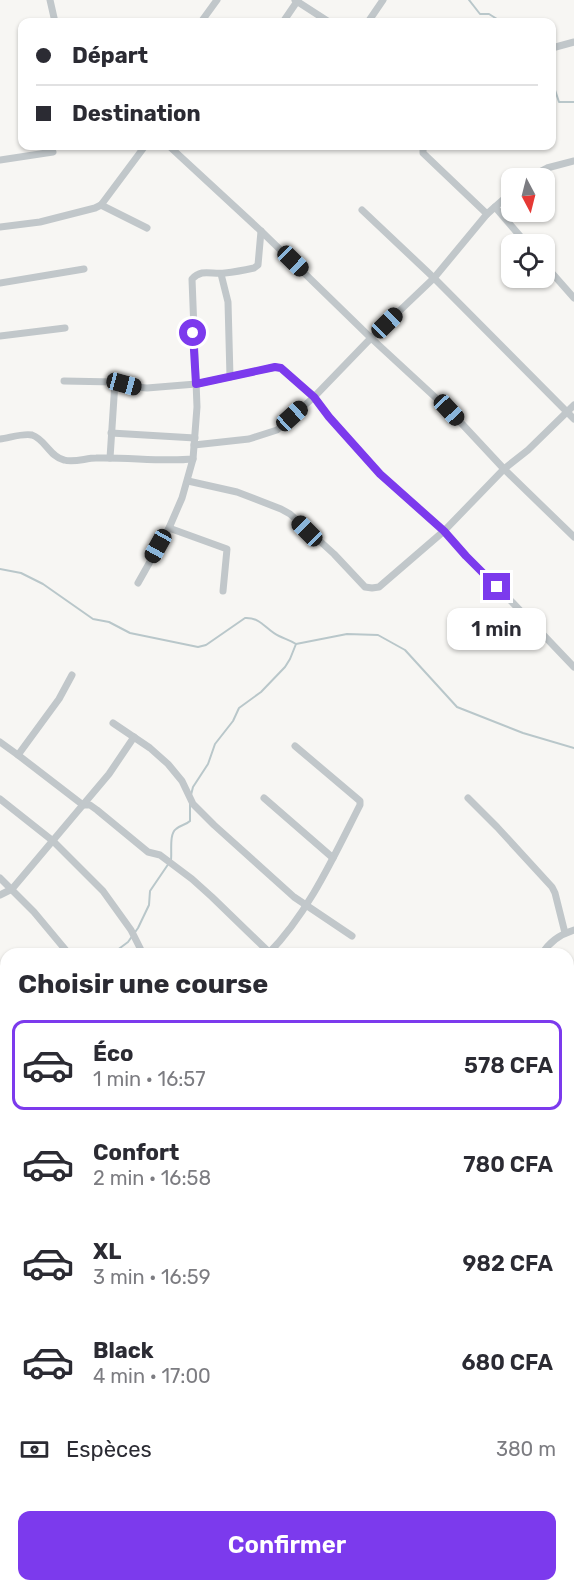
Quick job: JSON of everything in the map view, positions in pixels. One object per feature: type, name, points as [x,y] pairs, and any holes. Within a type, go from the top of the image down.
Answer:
[{"type":"street","points":[[50,0],[54,18]]},
{"type":"street","points":[[204,18],[217,0]]},
{"type":"street","points":[[286,18],[297,0],[323,18]]},
{"type":"street","points":[[371,18],[383,0]]},
{"type":"street","points":[[556,47],[574,42]]},
{"type":"street","points":[[0,227],[40,222],[100,206],[142,150]]},
{"type":"street","points":[[173,150],[449,410],[504,469],[574,537]]},
{"type":"street","points":[[423,150],[423,153],[487,214]]},
{"type":"street","points":[[0,160],[53,152]]},
{"type":"street","points":[[548,168],[574,161]]},
{"type":"street","points":[[111,433],[194,442],[249,439],[277,430],[314,397],[434,278],[487,214],[501,202]]},
{"type":"street","points":[[100,206],[147,228]]},
{"type":"street","points":[[495,207],[518,234]]},
{"type":"street","points":[[362,210],[434,278],[574,419]]},
{"type":"street","points":[[138,583],[169,528],[188,481],[193,459],[197,407],[192,279],[206,272],[221,274],[256,267],[261,231]]},
{"type":"street","points":[[0,283],[84,269]]},
{"type":"street","points":[[221,274],[228,302],[230,377]]},
{"type":"street","points":[[555,276],[574,298]]},
{"type":"street","points":[[0,336],[65,328]]},
{"type":"street","points":[[64,381],[115,382],[147,388],[196,384],[275,367],[281,368],[314,397],[380,474],[444,531],[574,667]]},
{"type":"street","points":[[110,458],[115,382]]},
{"type":"street","points":[[188,481],[237,492],[290,514],[334,554],[365,587],[379,587],[444,531],[504,469],[528,450],[574,405]]},
{"type":"street","points":[[0,439],[32,435],[57,458],[66,461],[94,458],[167,461],[193,459]]},
{"type":"street","points":[[169,528],[227,549],[223,591]]},
{"type":"street","points":[[18,754],[59,699],[72,675]]},
{"type":"street","points":[[112,723],[150,748],[182,781],[193,804],[294,897],[352,936]]},
{"type":"street","points":[[0,895],[12,890],[113,768],[134,737]]},
{"type":"street","points":[[0,742],[83,805],[90,805],[97,810],[147,852],[160,855],[192,879],[263,948]]},
{"type":"street","points":[[274,948],[306,906],[360,805],[360,802],[295,746]]},
{"type":"street","points":[[264,798],[333,858]]},
{"type":"street","points":[[468,798],[552,887],[565,933]]},
{"type":"street","points":[[0,799],[53,841],[103,891],[131,930],[140,948]]},
{"type":"street","points":[[0,878],[64,948]]},
{"type":"street","points":[[547,948],[555,939],[574,930]]},
{"type":"waterway","points":[[469,0],[480,14],[489,14],[495,18]]},
{"type":"waterway","points":[[556,93],[559,102],[574,102]]},
{"type":"waterway","points":[[0,569],[21,573],[43,584],[93,619],[109,622],[130,633],[198,647],[206,645],[245,618],[251,618],[263,624],[274,633],[296,644],[347,634],[378,635],[405,650],[457,707],[523,733],[574,748]]},
{"type":"waterway","points":[[191,795],[193,787],[208,764],[215,744],[233,721],[239,708],[261,692],[285,667],[296,644]]},
{"type":"waterway","points":[[171,860],[172,835],[174,831],[190,821],[190,803]]},
{"type":"waterway","points":[[120,948],[128,942],[138,928],[149,905],[150,891],[169,863]]},
{"type":"route","points":[[193,333],[196,384],[275,367],[281,368],[314,397],[380,474],[444,531],[497,587]]}]
